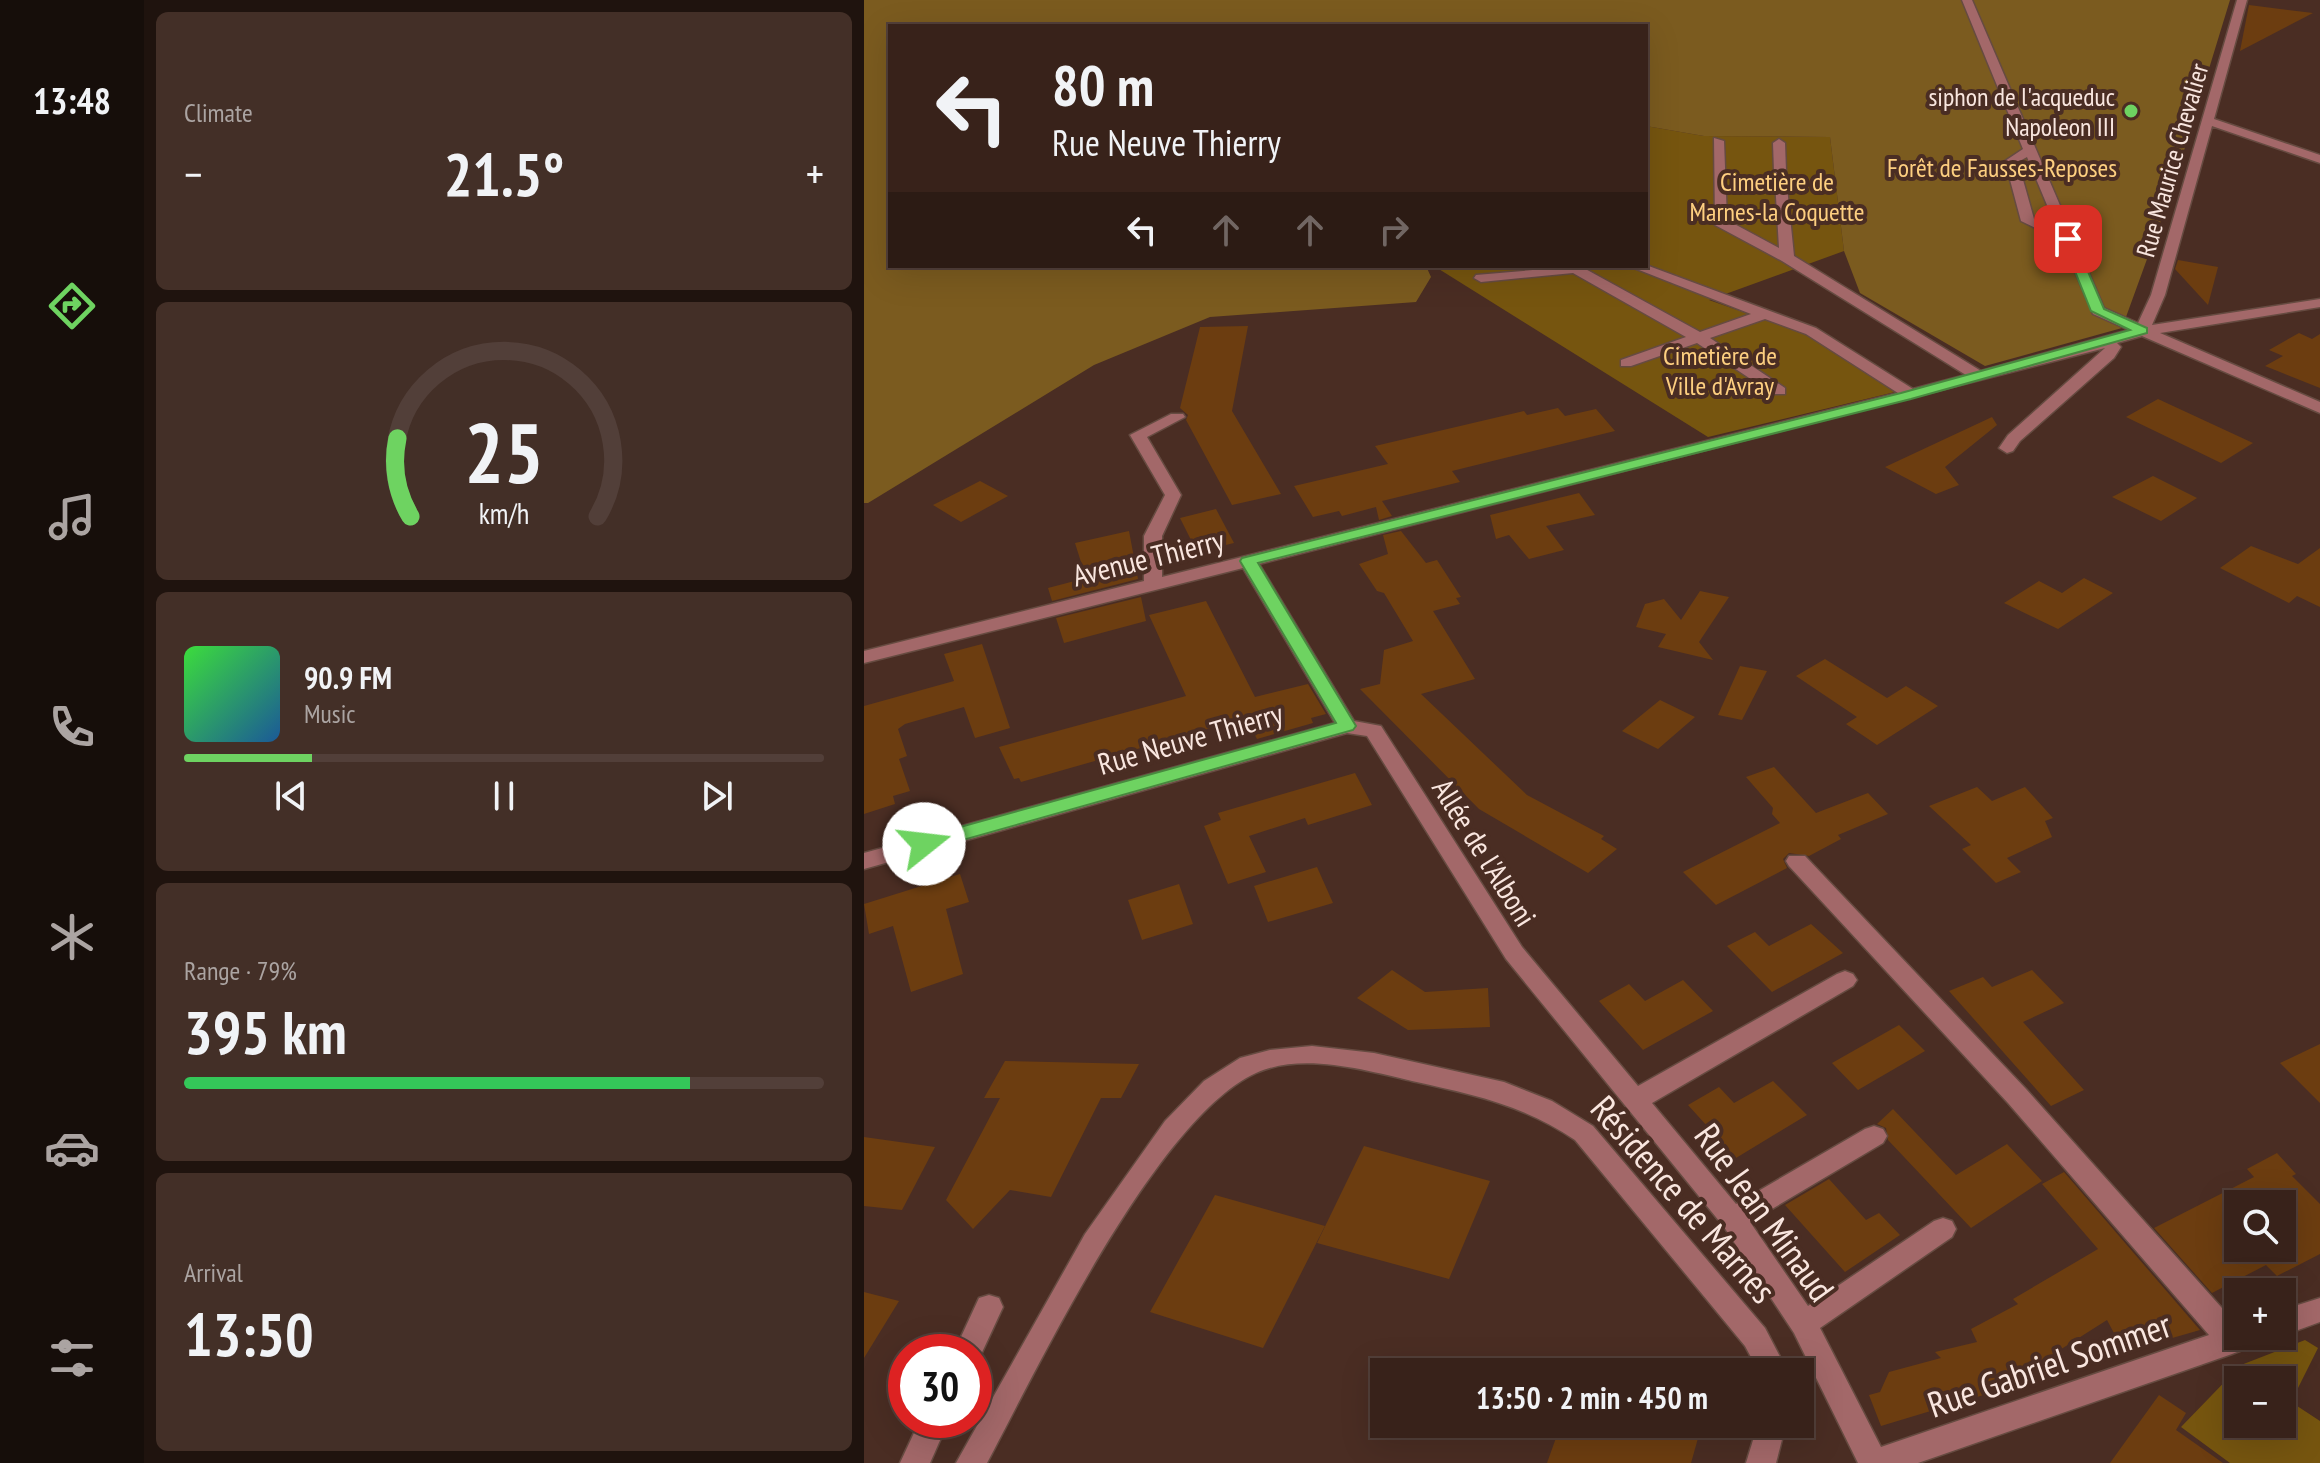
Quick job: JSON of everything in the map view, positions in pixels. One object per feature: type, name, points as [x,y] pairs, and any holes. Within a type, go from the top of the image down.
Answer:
[{"type":"street","points":[[1967,0],[2098,311],[2320,408]]},
{"type":"street","name":"Rue Maurice Chevalier","points":[[2142,331],[2158,295],[2242,0]]},
{"type":"street","points":[[2208,121],[2320,159]]},
{"type":"street","points":[[1718,141],[1720,222],[1981,377]]},
{"type":"street","points":[[1779,143],[1780,175],[1792,263]]},
{"type":"street","points":[[2030,150],[2011,161],[2028,221],[2068,239]]},
{"type":"street","points":[[1641,268],[1811,331],[1911,395]]},
{"type":"street","points":[[1477,278],[1575,269],[1700,338],[1779,394],[1800,393]]},
{"type":"street","name":"Avenue Thierry","points":[[864,657],[1911,395],[2142,331],[2320,303]]},
{"type":"street","points":[[1622,364],[1764,314]]},
{"type":"street","points":[[2007,448],[2109,355],[2113,347],[2105,341]]},
{"type":"street","points":[[1153,585],[1153,536],[1173,495],[1138,435],[1177,417]]},
{"type":"street","name":"Rue Neuve Thierry","points":[[864,861],[1347,726],[1248,561]]},
{"type":"street","name":"Allée de l'Alboni","points":[[1347,726],[1374,731],[1514,953],[1571,1021]]},
{"type":"street","points":[[1797,861],[2224,1322]]},
{"type":"street","points":[[1636,1100],[1845,980]]},
{"type":"street","name":"Rue Jean Minaud","points":[[1571,1021],[1733,1219],[1804,1324],[1875,1463]]},
{"type":"street","name":"Résidence de Marnes","points":[[971,1463],[1117,1203],[1203,1093],[1226,1076],[1282,1056],[1346,1056],[1514,1094],[1552,1109],[1584,1133],[1755,1337],[1766,1358]]},
{"type":"street","points":[[1733,1219],[1874,1136]]},
{"type":"street","points":[[1804,1324],[1943,1229]]},
{"type":"street","points":[[976,1334],[989,1307]]},
{"type":"street","points":[[2296,1318],[2320,1310]]},
{"type":"street","name":"Rue Gabriel Sommer","points":[[1875,1463],[2224,1343]]},
{"type":"street","points":[[915,1463],[927,1438]]},
{"type":"street","points":[[1761,1463],[1768,1438]]},
{"type":"green space","name":"Forêt de Fausses-Reposes","points":[[864,0],[2230,0],[2171,193],[2122,328],[1985,366],[1860,293],[1844,251],[1830,137],[1704,136],[1648,126],[1648,24],[888,24],[888,268],[1427,268],[1431,277],[1416,302],[1210,317],[1094,365],[864,503]]},
{"type":"green space","name":"Cimetière de Ville d'Avray","points":[[1648,126],[1704,136],[1830,137],[1844,251],[1709,300],[1806,334],[1895,392],[1708,437],[1437,268],[1648,268]]},
{"type":"green space","points":[[2305,1340],[2318,1348],[2296,1392],[2296,1366],[2240,1366],[2279,1350],[2296,1350],[2296,1344]]},
{"type":"green space","points":[[2224,1383],[2224,1438],[2296,1438],[2296,1405],[2320,1421],[2320,1463],[2230,1463],[2181,1427]]},
{"type":"building","points":[[2249,5],[2313,13],[2240,51]]},
{"type":"building","points":[[2178,260],[2218,267],[2208,305],[2175,269]]},
{"type":"building","points":[[1248,326],[1232,411],[1281,494],[1232,505],[1186,420],[1188,415],[1180,408],[1200,327]]},
{"type":"building","points":[[2299,333],[2312,339],[2320,334],[2320,388],[2265,366],[2283,356],[2269,350]]},
{"type":"building","points":[[2158,399],[2253,443],[2221,463],[2126,417]]},
{"type":"building","points":[[1558,408],[1565,416],[1596,409],[1615,431],[1452,471],[1460,482],[1382,501],[1392,516],[1379,520],[1376,507],[1342,516],[1339,511],[1313,517],[1294,486],[1388,464],[1375,446],[1524,411],[1527,415]]},
{"type":"building","points":[[1992,417],[1997,425],[1945,467],[1959,485],[1936,494],[1885,467]]},
{"type":"building","points":[[2153,476],[2197,498],[2161,521],[2112,497]]},
{"type":"building","points":[[980,481],[1008,496],[961,522],[933,505]]},
{"type":"building","points":[[1579,493],[1595,515],[1546,526],[1564,550],[1529,559],[1509,535],[1496,539],[1490,515]]},
{"type":"building","points":[[1216,509],[1234,543],[1197,552],[1180,518]]},
{"type":"building","points":[[1129,531],[1138,579],[1052,601],[1048,588],[1086,578],[1075,543]]},
{"type":"building","points":[[1401,531],[1426,563],[1437,560],[1461,597],[1456,598],[1460,604],[1433,611],[1475,679],[1421,694],[1527,795],[1604,836],[1601,839],[1617,849],[1588,873],[1479,809],[1360,689],[1380,684],[1384,650],[1413,641],[1384,593],[1377,591],[1359,564],[1388,554],[1383,535]]},
{"type":"building","points":[[2251,546],[2298,564],[2320,548],[2320,607],[2297,596],[2289,603],[2220,568]]},
{"type":"building","points":[[2084,578],[2113,593],[2058,629],[2004,603],[2039,581],[2062,593]]},
{"type":"building","points":[[1700,591],[1729,597],[1699,642],[1713,660],[1658,647],[1666,634],[1636,627],[1645,604],[1664,599],[1681,620]]},
{"type":"building","points":[[1141,597],[1146,621],[1064,643],[1056,618]]},
{"type":"building","points":[[1206,601],[1255,697],[1308,684],[1326,714],[1311,718],[1313,723],[1257,739],[1246,718],[1021,782],[1019,778],[1014,779],[999,747],[1186,696],[1149,615]]},
{"type":"building","points":[[982,644],[1010,728],[975,738],[964,707],[905,724],[898,729],[907,756],[899,759],[910,791],[893,796],[895,804],[864,814],[864,706],[954,681],[944,654]]},
{"type":"building","points":[[1825,659],[1887,698],[1906,686],[1938,706],[1877,745],[1846,724],[1857,717],[1796,676]]},
{"type":"building","points":[[1740,666],[1767,671],[1742,720],[1718,715]]},
{"type":"building","points":[[1660,700],[1695,717],[1658,749],[1622,731]]},
{"type":"building","points":[[1774,767],[1816,813],[1868,793],[1888,814],[1838,835],[1841,839],[1809,856],[1789,853],[1783,859],[1787,868],[1716,905],[1683,872],[1780,823],[1772,814],[1773,808],[1746,777]]},
{"type":"building","points":[[1355,773],[1372,805],[1308,825],[1305,818],[1249,836],[1266,872],[1228,884],[1204,826],[1221,820],[1218,813]]},
{"type":"building","points":[[1977,787],[1992,801],[2025,787],[2053,818],[2045,821],[2052,837],[2007,858],[2021,872],[1996,883],[1962,849],[1971,845],[1929,806]]},
{"type":"building","points":[[1317,867],[1333,903],[1268,922],[1254,886]]},
{"type":"building","points":[[960,874],[969,902],[946,909],[963,974],[911,992],[893,926],[869,934],[864,904]]},
{"type":"building","points":[[1179,884],[1193,924],[1142,940],[1128,900]]},
{"type":"building","points":[[1811,924],[1843,953],[1772,992],[1727,946],[1755,932],[1769,946]]},
{"type":"building","points":[[1392,970],[1425,992],[1488,988],[1490,1027],[1408,1030],[1357,998]]},
{"type":"building","points":[[2032,970],[2064,1003],[2023,1022],[2084,1090],[2051,1106],[1949,991],[1983,977],[1992,987]]},
{"type":"building","points":[[1683,980],[1713,1011],[1643,1050],[1599,1001],[1629,984],[1645,1001]]},
{"type":"building","points":[[1899,1025],[1925,1051],[1858,1090],[1832,1063]]},
{"type":"building","points":[[2320,1044],[2320,1103],[2280,1063]]},
{"type":"building","points":[[1005,1061],[1139,1064],[1121,1098],[1101,1098],[1051,1197],[1010,1190],[973,1229],[946,1200],[1000,1098],[984,1098]]},
{"type":"building","points":[[1773,1081],[1807,1115],[1736,1158],[1688,1105],[1719,1087],[1734,1103]]},
{"type":"building","points":[[1893,1109],[1956,1175],[2007,1144],[2042,1181],[1971,1228],[1888,1140],[1886,1128],[1877,1124]]},
{"type":"building","points":[[864,1137],[935,1147],[902,1210],[864,1206]]},
{"type":"building","points":[[1364,1146],[1490,1181],[1449,1279],[1317,1243]]},
{"type":"building","points":[[2277,1153],[2296,1174],[2292,1176],[2320,1204],[2320,1254],[2277,1276],[2266,1265],[2241,1278],[2224,1278],[2224,1287],[2212,1293],[2154,1228],[2224,1192],[2224,1262],[2296,1262],[2296,1190],[2229,1190],[2254,1177],[2247,1169]]},
{"type":"building","points":[[2064,1172],[2200,1330],[2124,1352],[2107,1320],[2044,1360],[2053,1374],[1881,1426],[1869,1395],[1880,1392],[1889,1372],[1941,1358],[1935,1352],[1977,1342],[1971,1329],[2018,1304],[2013,1299],[2098,1249],[2042,1184]]},
{"type":"building","points":[[1829,1179],[1866,1220],[1879,1213],[1900,1235],[1845,1272],[1785,1205]]},
{"type":"building","points":[[1215,1195],[1325,1226],[1263,1348],[1150,1312]]},
{"type":"building","points":[[864,1292],[899,1301],[864,1358]]},
{"type":"building","points":[[2159,1395],[2186,1413],[2176,1430],[2223,1463],[2110,1463]]},
{"type":"building","points":[[1556,1438],[1698,1438],[1691,1463],[1547,1463]]},
{"type":"place","name":"siphon de l'acqueduc Napoleon III","points":[[2131,111]]},
{"type":"route","points":[[924,844],[1347,726],[1248,561],[1981,377],[2142,331],[2098,311],[2068,239]]},
{"type":"park label","name":"Cimetière de Marnes-la Coquette","points":[[1777,196]]}]
